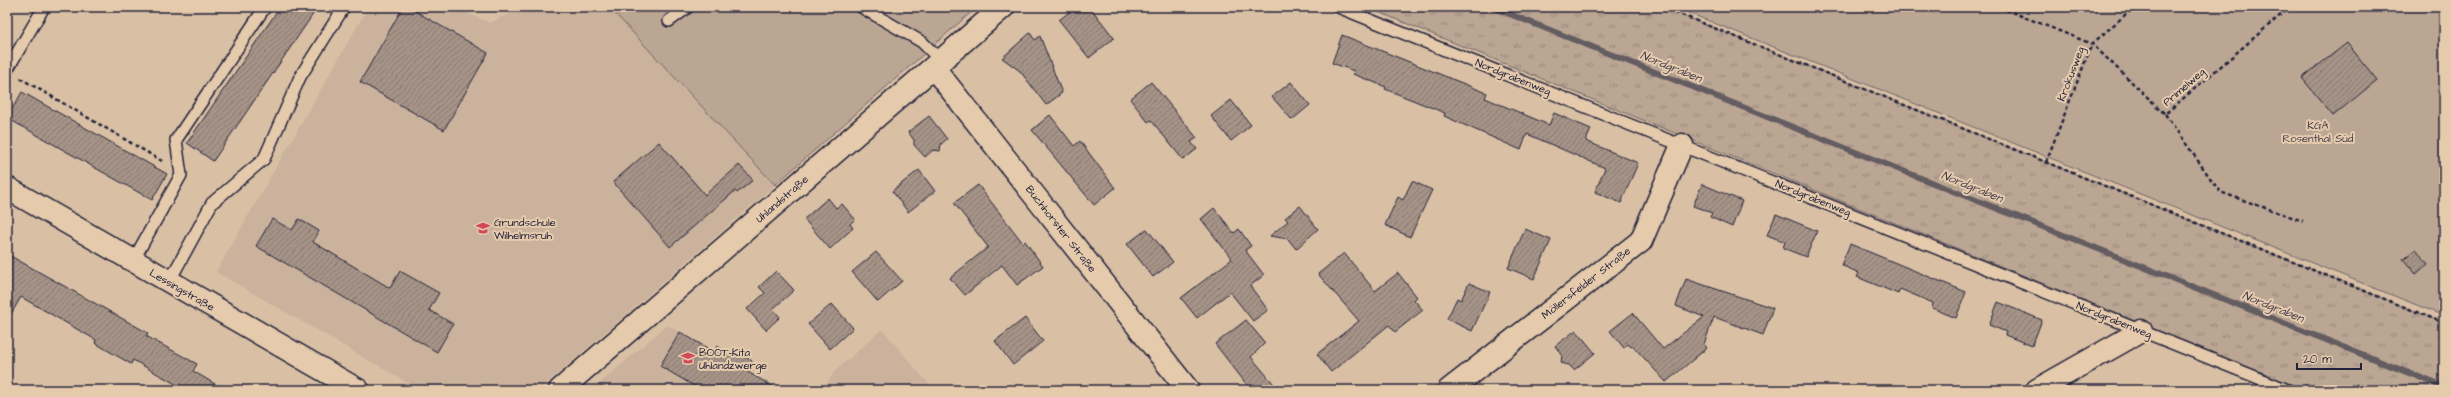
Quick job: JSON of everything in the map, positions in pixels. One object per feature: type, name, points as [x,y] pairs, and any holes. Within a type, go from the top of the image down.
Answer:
[{"type":"street","name":"Uhlandstraße","points":[[560,390],[1003,7]]},
{"type":"street","name":"Buchhorster Straße","points":[[937,64],[1187,390]]},
{"type":"street","name":"Möllersfelder Straße","points":[[1448,390],[1641,241],[1682,145]]},
{"type":"street","name":"Lessingstraße","points":[[7,188],[133,262],[358,390]]},
{"type":"street","points":[[2037,390],[2141,331]]},
{"type":"lane","points":[[10,72],[44,7]]},
{"type":"lane","points":[[133,262],[181,175],[176,140],[265,7]]},
{"type":"lane","points":[[169,282],[212,203],[264,159],[300,77],[344,7]]},
{"type":"lane","points":[[669,21],[688,7]]},
{"type":"lane","points":[[861,7],[922,42],[937,64]]},
{"type":"lane","name":"Nordgrabenweg","points":[[1338,7],[2288,390]]},
{"type":"path","points":[[1662,7],[2444,323]]},
{"type":"path","points":[[1999,7],[2092,44]]},
{"type":"path","name":"Krokusweg","points":[[2046,162],[2092,44],[2134,7]]},
{"type":"path","name":"Primelweg","points":[[2092,44],[2165,114],[2290,7]]},
{"type":"path","points":[[10,72],[180,172]]},
{"type":"path","points":[[2165,114],[2220,192],[2304,221]]},
{"type":"shaded area","name":"Grundschule Wilhelmsruh","points":[[368,7],[453,7],[490,23],[522,7],[609,7],[775,185],[539,390],[420,390],[216,272]]},
{"type":"shaded area","name":"BOOT-Kita Uhlandzwerge","points":[[667,325],[713,351],[717,346],[733,356],[736,351],[752,361],[746,371],[779,390],[592,390]]},
{"type":"shaded area","points":[[882,329],[934,390],[823,390],[834,372]]},
{"type":"green space","points":[[609,7],[977,7],[775,185]]},
{"type":"green space","points":[[1366,7],[1662,7],[2444,323],[2444,390],[2304,390]]},
{"type":"green space","name":"KGA Rosenthal Süd","points":[[1674,7],[2444,7],[2444,316]]},
{"type":"building","points":[[280,7],[318,7],[213,161],[187,143]]},
{"type":"building","points":[[403,7],[408,7],[488,53],[444,130],[360,82]]},
{"type":"building","points":[[1076,7],[1090,7],[1114,38],[1089,58],[1059,20]]},
{"type":"building","points":[[1030,33],[1035,40],[1040,36],[1062,93],[1046,105],[1020,71],[1002,58]]},
{"type":"building","points":[[1342,35],[1487,93],[1485,98],[1549,125],[1554,113],[1591,129],[1586,141],[1638,163],[1621,203],[1595,192],[1605,168],[1527,134],[1521,150],[1444,116],[1445,113],[1385,89],[1386,87],[1353,74],[1354,71],[1332,63]]},
{"type":"building","points":[[2347,43],[2377,80],[2333,116],[2302,78]]},
{"type":"building","points":[[1151,82],[1197,138],[1191,142],[1197,149],[1183,160],[1151,120],[1148,122],[1130,99]]},
{"type":"building","points":[[1291,82],[1310,105],[1292,120],[1272,97]]},
{"type":"building","points":[[22,92],[167,174],[152,200],[7,118]]},
{"type":"building","points":[[1231,100],[1251,125],[1231,141],[1211,116]]},
{"type":"building","points":[[1050,115],[1074,146],[1080,141],[1115,188],[1094,205],[1032,130]]},
{"type":"building","points":[[929,116],[947,139],[941,144],[940,151],[933,150],[925,157],[914,145],[914,140],[908,132]]},
{"type":"building","points":[[659,142],[705,195],[739,165],[753,180],[737,193],[735,191],[670,247],[613,182]]},
{"type":"building","points":[[919,170],[935,191],[908,212],[892,191]]},
{"type":"building","points":[[1412,181],[1432,190],[1410,237],[1385,225],[1398,197],[1403,200]]},
{"type":"building","points":[[1702,184],[1742,201],[1732,227],[1710,217],[1712,213],[1693,206]]},
{"type":"building","points":[[978,185],[1023,243],[1025,241],[1043,266],[1017,285],[1002,265],[965,295],[950,278],[988,247],[954,203]]},
{"type":"building","points":[[828,198],[836,208],[842,204],[855,219],[850,224],[853,228],[830,249],[804,219]]},
{"type":"building","points":[[1300,206],[1318,229],[1296,249],[1288,239],[1270,236],[1288,221],[1285,218]]},
{"type":"building","points":[[1214,208],[1234,233],[1239,229],[1251,246],[1245,250],[1264,275],[1250,286],[1268,310],[1253,321],[1230,292],[1197,318],[1181,298],[1232,259],[1201,219]]},
{"type":"building","points":[[1776,214],[1817,231],[1806,257],[1783,248],[1785,242],[1767,235]]},
{"type":"building","points":[[272,219],[292,230],[299,219],[319,231],[313,242],[390,288],[400,271],[439,293],[429,310],[453,324],[437,352],[256,246]]},
{"type":"building","points":[[1147,229],[1173,262],[1153,277],[1127,244]]},
{"type":"building","points":[[1525,229],[1551,240],[1534,279],[1508,268]]},
{"type":"building","points":[[1850,244],[1966,292],[1956,318],[1932,308],[1933,303],[1900,289],[1898,294],[1857,277],[1859,273],[1841,265]]},
{"type":"building","points":[[2416,249],[2428,264],[2416,274],[2403,259]]},
{"type":"building","points":[[876,252],[902,281],[878,302],[852,272]]},
{"type":"building","points":[[1344,253],[1375,291],[1398,273],[1417,297],[1414,300],[1423,310],[1395,332],[1389,325],[1331,372],[1317,354],[1359,321],[1318,274]]},
{"type":"building","points":[[7,254],[148,333],[146,336],[197,364],[193,371],[225,390],[186,390],[133,360],[131,364],[95,343],[96,340],[21,297],[7,321]]},
{"type":"building","points":[[776,271],[794,290],[773,309],[780,317],[766,330],[747,309],[765,293],[759,287]]},
{"type":"building","points":[[1686,279],[1773,308],[1763,335],[1714,317],[1704,344],[1707,348],[1666,382],[1633,346],[1631,347],[1628,344],[1624,348],[1610,331],[1633,313],[1663,349],[1704,317],[1676,306]]},
{"type":"building","points":[[1469,283],[1490,292],[1472,331],[1447,319],[1457,298],[1461,300]]},
{"type":"building","points":[[1998,302],[2042,320],[2032,346],[2005,335],[2006,332],[1989,325]]},
{"type":"building","points":[[832,304],[853,328],[830,349],[808,324]]},
{"type":"building","points":[[1025,318],[1043,341],[1013,365],[995,341]]},
{"type":"building","points":[[1246,320],[1265,343],[1251,357],[1279,390],[1251,390],[1215,344]]},
{"type":"building","points":[[1576,330],[1595,353],[1574,370],[1569,365],[1561,363],[1562,355],[1555,346]]},
{"type":"building","points":[[680,332],[714,352],[717,346],[733,356],[736,351],[752,361],[746,371],[779,390],[701,390],[660,366]]},
{"type":"waterway","name":"Nordgraben","points":[[1492,7],[2444,387]]},
{"type":"place","name":"Grundschule Wilhelmsruh","points":[[483,228]]},
{"type":"place","name":"BOOT-Kita Uhlandzwerge","points":[[688,358]]}]
